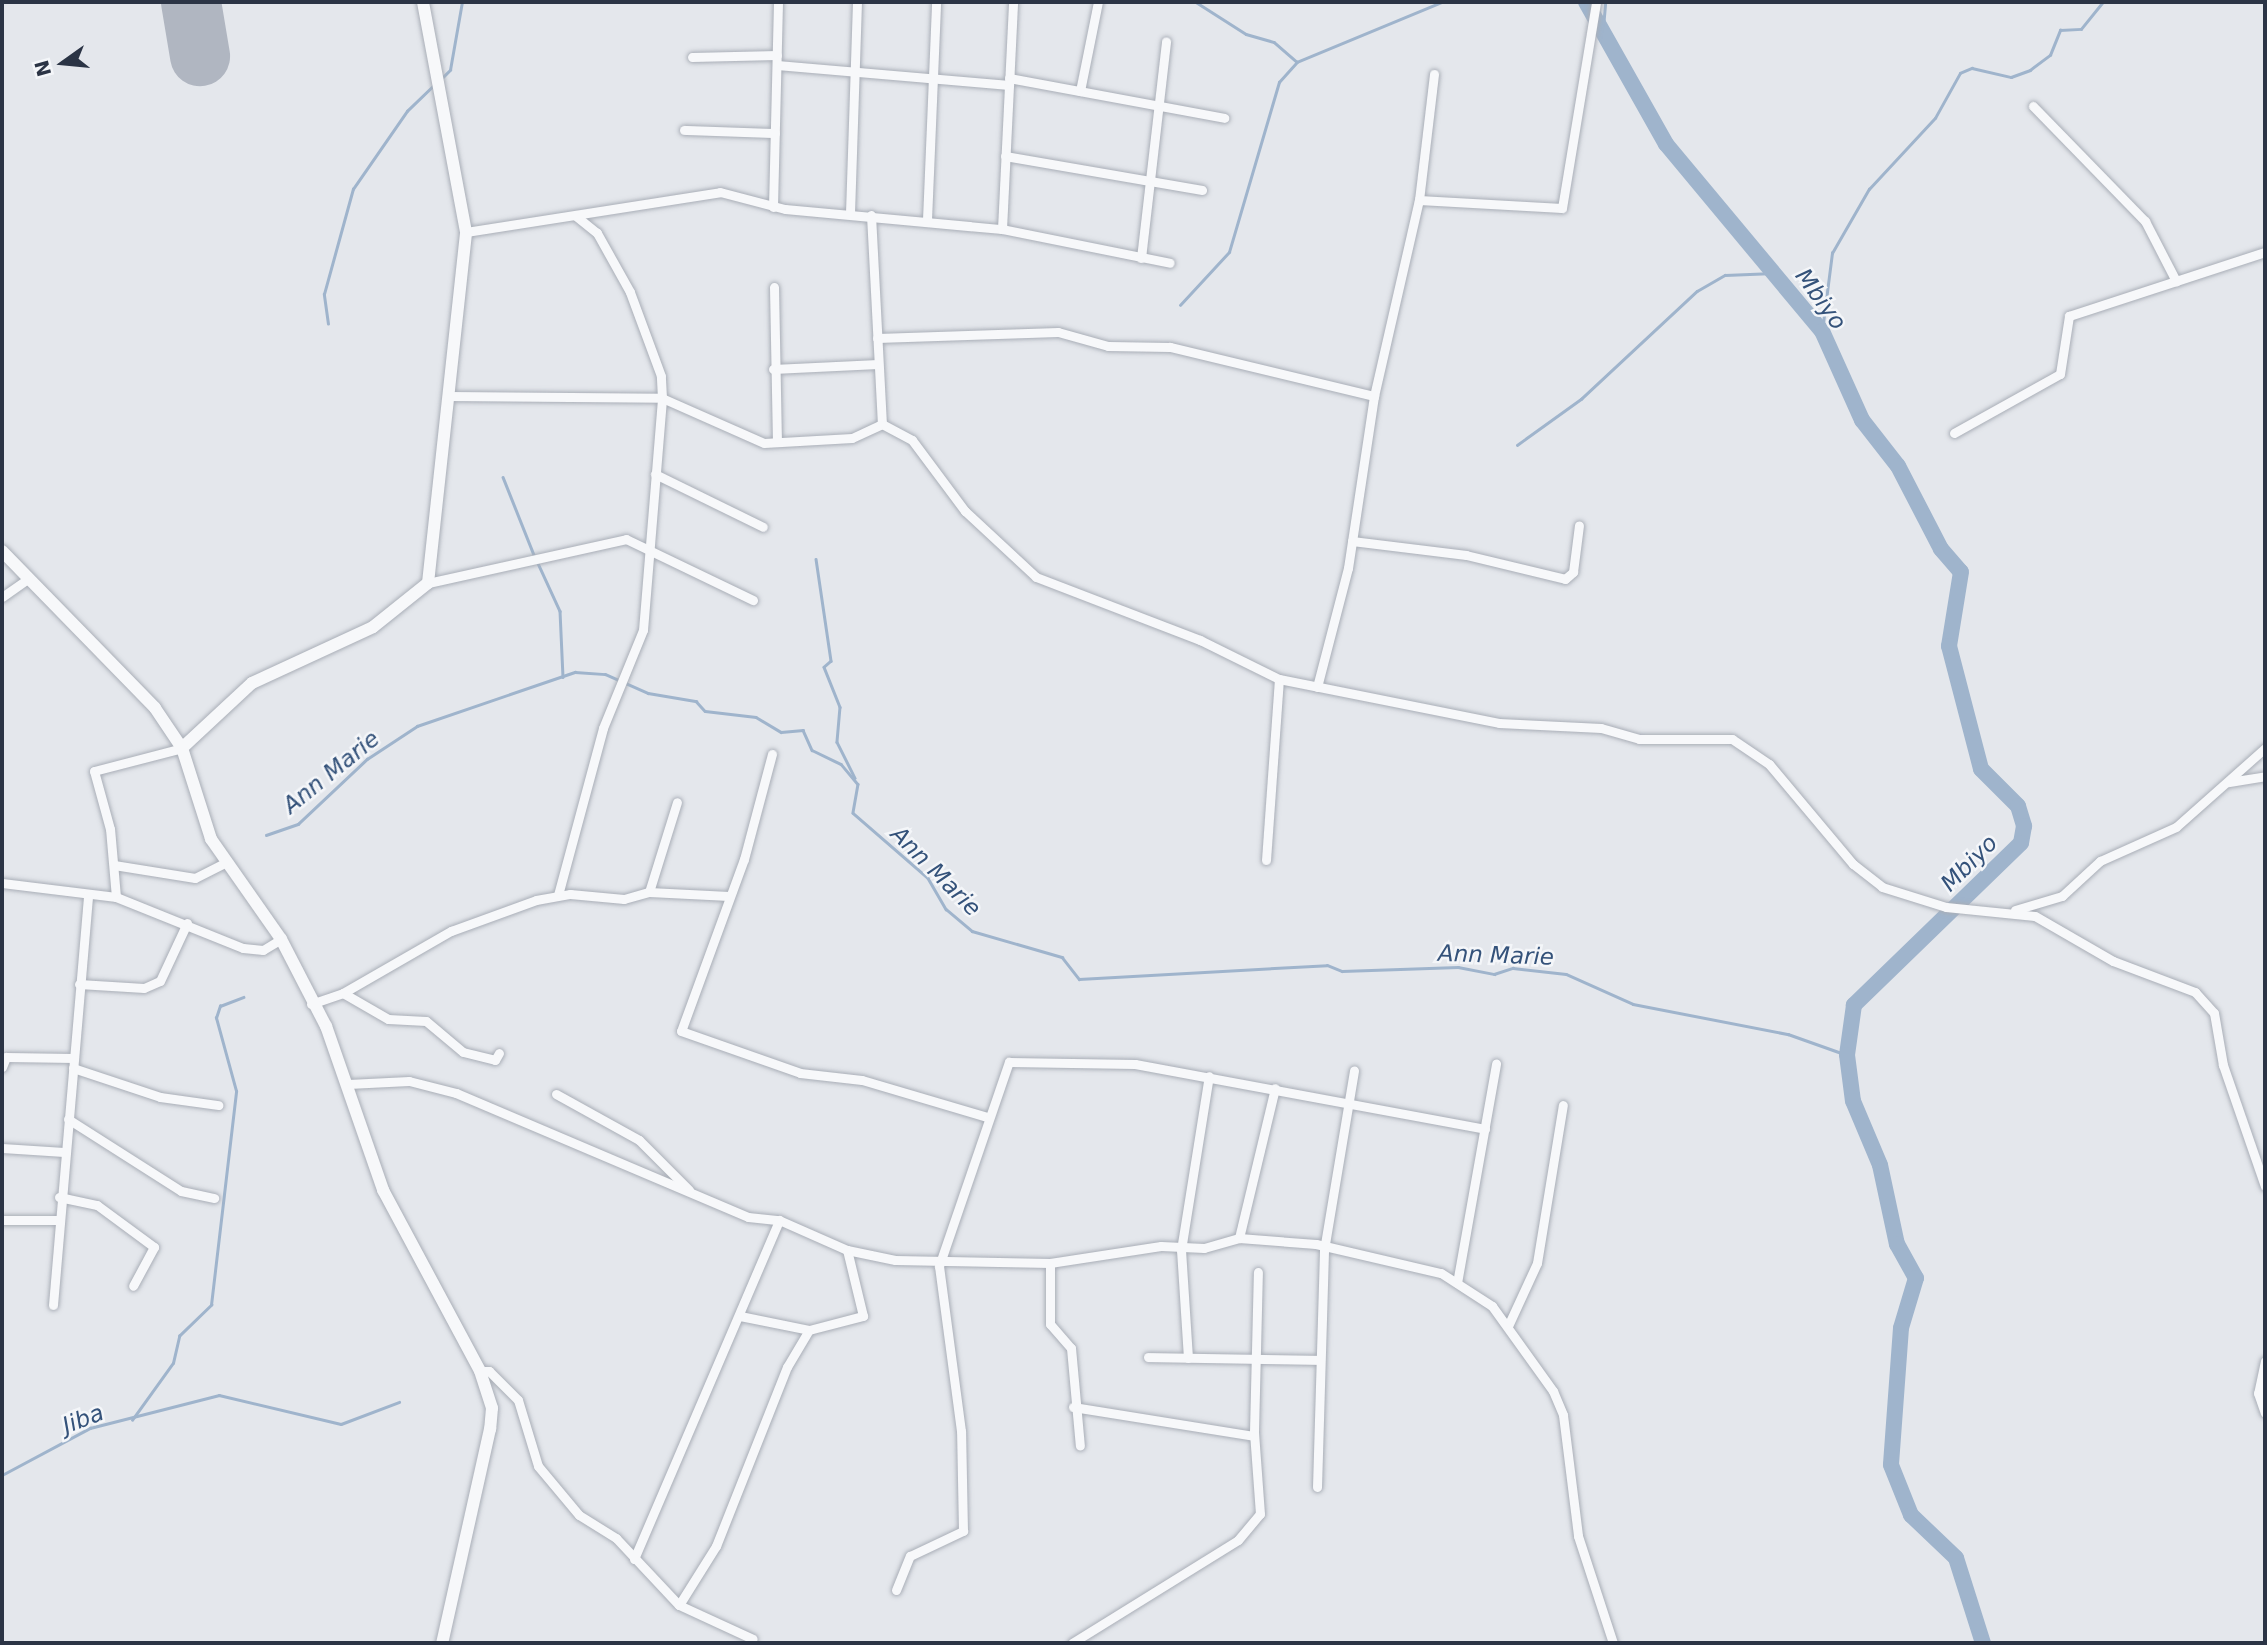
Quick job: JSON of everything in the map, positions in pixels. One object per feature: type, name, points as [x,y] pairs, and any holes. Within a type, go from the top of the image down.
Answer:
[{"type":"street","points":[[423,2],[466,232],[428,583]]},
{"type":"street","points":[[773,207],[778,2]]},
{"type":"street","points":[[850,213],[857,2]]},
{"type":"street","points":[[927,220],[936,2]]},
{"type":"street","points":[[1002,229],[1013,2]]},
{"type":"street","points":[[1080,91],[1098,2]]},
{"type":"street","points":[[1419,200],[1562,208],[1596,5]]},
{"type":"street","points":[[1141,258],[1146,180],[1166,41]]},
{"type":"street","points":[[692,57],[777,55]]},
{"type":"street","points":[[777,65],[1009,81],[1080,91],[1224,118]]},
{"type":"street","points":[[1317,687],[1352,541],[1374,396],[1419,200],[1434,74]]},
{"type":"street","points":[[2033,106],[2145,221],[2176,281]]},
{"type":"street","points":[[684,130],[775,133]]},
{"type":"street","points":[[1006,156],[1202,190]]},
{"type":"street","points":[[466,232],[720,192],[773,207],[1002,229],[1170,263]]},
{"type":"street","points":[[558,895],[603,728],[643,629],[646,547],[662,398],[661,376],[630,292],[597,233],[575,215]]},
{"type":"street","points":[[871,215],[882,424]]},
{"type":"street","points":[[1954,433],[2060,374],[2069,316],[2265,252]]},
{"type":"street","points":[[774,288],[773,369],[777,442]]},
{"type":"street","points":[[877,338],[1058,332],[1108,346],[1170,347],[1374,396]]},
{"type":"street","points":[[773,369],[878,364]]},
{"type":"street","points":[[448,396],[662,398],[746,440],[777,442],[852,438],[882,424]]},
{"type":"street","points":[[882,424],[912,440],[965,512],[1036,577],[1200,640],[1279,679],[1499,723],[1601,728],[1639,739],[1732,739],[1769,764],[1853,864],[1882,887],[1946,907],[2013,910],[2062,896],[2100,861],[2176,827],[2265,748]]},
{"type":"street","points":[[655,474],[763,527]]},
{"type":"street","points":[[1352,541],[1466,555],[1565,579],[1573,572],[1579,525]]},
{"type":"street","points":[[116,897],[114,865],[94,771],[182,748],[252,683],[373,627],[428,583],[626,539],[753,600]]},
{"type":"street","points":[[2,551],[155,708],[182,748],[211,839],[281,939],[348,1084],[383,1190],[480,1371],[492,1408],[490,1429],[442,1643]]},
{"type":"street","points":[[2,597],[28,579]]},
{"type":"street","points":[[1266,860],[1279,679]]},
{"type":"street","points":[[772,754],[729,896],[681,1031],[781,1067],[862,1080],[988,1117]]},
{"type":"street","points":[[2225,784],[2265,776]]},
{"type":"street","points":[[649,892],[677,802]]},
{"type":"street","points":[[114,865],[195,878],[227,862]]},
{"type":"street","points":[[2,883],[116,897],[187,923],[243,948],[262,950],[281,939]]},
{"type":"street","points":[[312,1004],[342,993],[451,931],[558,895],[624,899],[649,892],[729,896]]},
{"type":"street","points":[[53,1306],[56,1220],[74,1063],[88,894]]},
{"type":"street","points":[[2013,910],[2162,983],[2179,984],[2214,1013],[2223,1065],[2265,1186]]},
{"type":"street","points":[[79,984],[144,988],[160,981],[187,923]]},
{"type":"street","points":[[342,993],[388,1019],[426,1021],[463,1052],[495,1059],[499,1053]]},
{"type":"street","points":[[2,1067],[6,1057],[74,1063],[160,1097],[218,1104]]},
{"type":"street","points":[[896,1590],[910,1556],[963,1531],[961,1431],[939,1266],[1009,1062],[1029,1058],[1107,1060],[1275,1088],[1485,1129]]},
{"type":"street","points":[[1457,1283],[1496,1063]]},
{"type":"street","points":[[1317,1487],[1324,1250],[1354,1070]]},
{"type":"street","points":[[1188,1358],[1181,1250],[1209,1076]]},
{"type":"street","points":[[348,1084],[409,1081],[456,1093],[748,1217],[779,1220],[847,1250],[939,1266],[1050,1263],[1161,1246],[1181,1250],[1239,1238],[1315,1244],[1324,1250],[1412,1264],[1457,1283],[1508,1326],[1563,1415],[1578,1536],[1613,1643]]},
{"type":"street","points":[[1239,1238],[1275,1088]]},
{"type":"street","points":[[556,1094],[639,1140],[693,1194]]},
{"type":"street","points":[[1508,1326],[1537,1263],[1563,1105]]},
{"type":"street","points":[[68,1119],[181,1191],[214,1198]]},
{"type":"street","points":[[2,1148],[64,1152]]},
{"type":"street","points":[[59,1197],[97,1205],[154,1247],[133,1286]]},
{"type":"street","points":[[2,1220],[56,1220]]},
{"type":"street","points":[[634,1559],[779,1220]]},
{"type":"street","points":[[740,1316],[809,1330],[863,1316],[847,1250]]},
{"type":"street","points":[[1050,1263],[1051,1324],[1071,1348],[1073,1407],[1080,1446]]},
{"type":"street","points":[[1072,1643],[1250,1531],[1262,1494],[1254,1436],[1258,1272]]},
{"type":"street","points":[[679,1605],[716,1546],[787,1367],[809,1330]]},
{"type":"street","points":[[1148,1357],[1320,1360]]},
{"type":"street","points":[[2265,1360],[2258,1393],[2265,1413]]},
{"type":"street","points":[[480,1371],[489,1371],[518,1400],[538,1466],[562,1496],[634,1559],[679,1605],[753,1639]]},
{"type":"street","points":[[1073,1407],[1254,1436]]},
{"type":"waterway","points":[[443,77],[450,70],[462,2]]},
{"type":"waterway","points":[[1196,2],[1246,34],[1274,42],[1297,62]]},
{"type":"waterway","points":[[1180,305],[1229,252],[1279,82],[1297,62],[1442,2]]},
{"type":"waterway","name":"Mbiyo","points":[[1586,2],[1666,144],[1822,331],[1862,420],[1898,466],[1941,549],[1961,572],[1949,646],[1981,769],[2018,806],[2024,826],[2021,843],[1854,1005],[1847,1055],[1853,1101],[1880,1165],[1897,1244],[1916,1278],[1901,1328],[1891,1465],[1911,1515],[1956,1558],[1983,1643]]},
{"type":"waterway","points":[[1602,39],[1605,2]]},
{"type":"waterway","points":[[1822,331],[1832,253],[1869,189],[1935,118],[1960,73],[1972,68],[2011,77],[2030,70],[2050,55],[2060,30],[2081,29],[2103,2]]},
{"type":"waterway","points":[[328,324],[324,294],[353,189],[407,111],[435,84]]},
{"type":"waterway","points":[[1517,445],[1581,399],[1697,291],[1725,275],[1774,273]]},
{"type":"waterway","points":[[503,477],[534,555]]},
{"type":"waterway","points":[[816,559],[831,661],[824,667],[840,707],[837,742],[855,778]]},
{"type":"waterway","points":[[537,561],[560,611],[563,677]]},
{"type":"waterway","name":"Ann Marie","points":[[266,835],[298,824],[367,759],[417,726],[575,672],[605,674],[648,693],[696,701],[705,711],[756,717],[781,732],[803,730],[812,750],[841,764],[858,784]]},
{"type":"waterway","name":"Ann Marie","points":[[858,784],[853,813],[928,878],[946,909],[972,931],[1062,957],[1079,979],[1327,965],[1342,971],[1458,967],[1494,974],[1513,968],[1566,974],[1633,1004],[1788,1034],[1847,1055]]},
{"type":"waterway","points":[[132,1420],[173,1363],[179,1336],[211,1305],[236,1091],[216,1018],[220,1006],[243,997]]},
{"type":"waterway","name":"Jiba","points":[[2,1475],[90,1428],[219,1395],[341,1424],[399,1402]]},
{"type":"runway","points":[[191,2],[200,56]]}]
